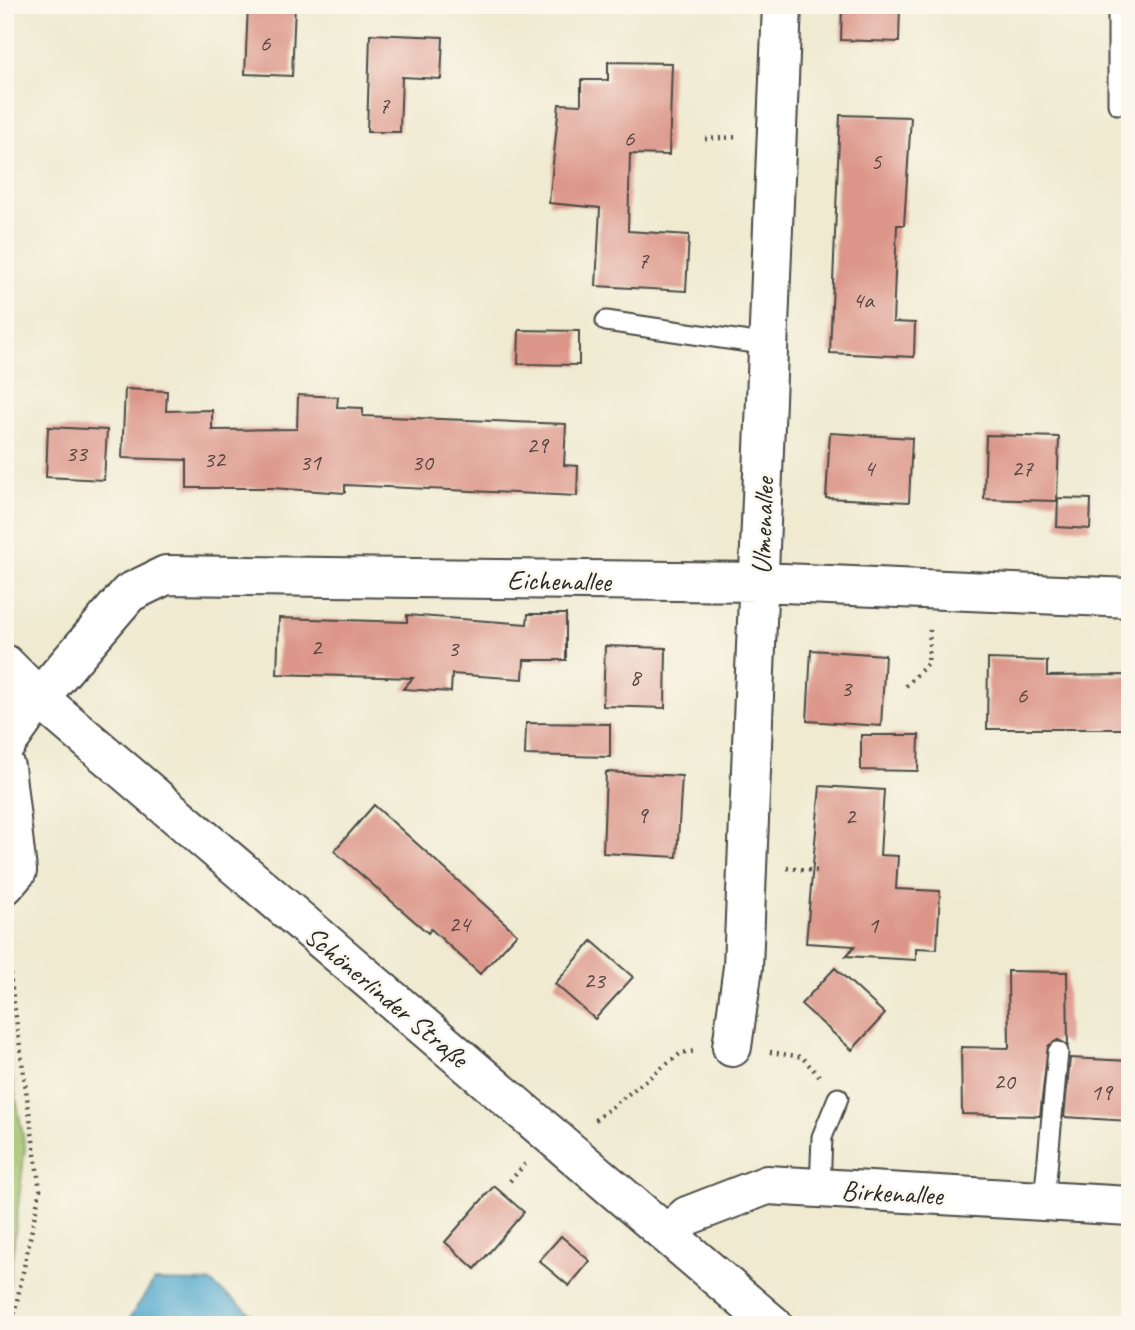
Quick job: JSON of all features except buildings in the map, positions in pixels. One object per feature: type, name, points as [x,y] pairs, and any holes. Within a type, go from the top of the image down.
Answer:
[{"type":"street","name":"Ulmenallee","points":[[732,1047],[743,967],[782,5]]},
{"type":"street","name":"Eichenallee","points":[[5,746],[39,698],[129,593],[166,575],[760,582],[1130,598]]},
{"type":"street","name":"Schönerlinder Straße","points":[[5,664],[39,698],[773,1325]]},
{"type":"street","points":[[5,767],[17,871],[5,885]]},
{"type":"street","name":"Birkenallee","points":[[667,1234],[687,1216],[767,1185],[1130,1206]]},
{"type":"lane","points":[[1118,5],[1118,104]]},
{"type":"lane","points":[[606,321],[769,345]]},
{"type":"lane","points":[[1044,1201],[1058,1052]]},
{"type":"lane","points":[[820,1188],[822,1137],[838,1098]]},
{"type":"path","points":[[906,686],[928,663],[933,590]]},
{"type":"path","points":[[5,939],[40,1190],[12,1325]]},
{"type":"path","points":[[586,1127],[681,1053],[732,1047],[802,1057],[838,1098]]},
{"type":"path","points":[[510,1181],[529,1159]]},
{"type":"green space","points":[[5,1040],[25,1147],[5,1318]]},
{"type":"water","points":[[154,1281],[210,1282],[266,1325],[125,1325]]}]
